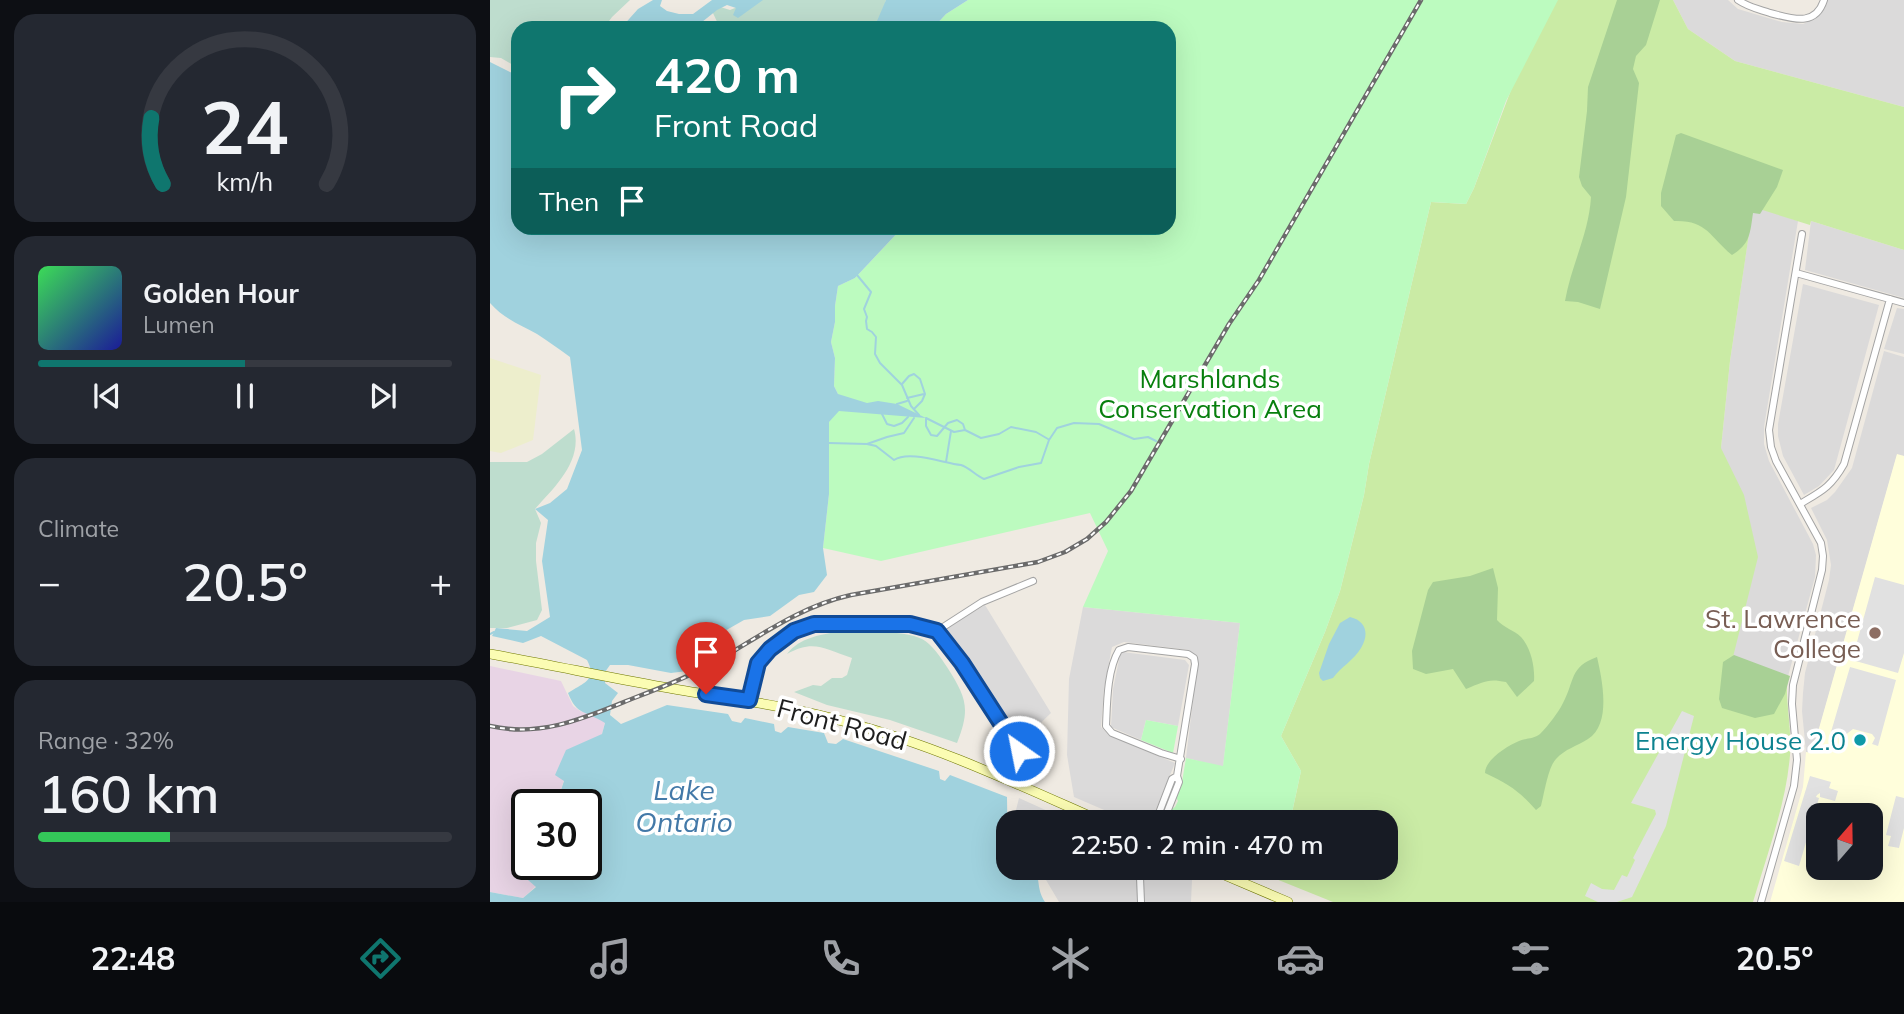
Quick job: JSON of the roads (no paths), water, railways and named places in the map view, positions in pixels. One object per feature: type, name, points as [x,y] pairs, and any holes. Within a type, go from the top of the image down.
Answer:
[{"type":"main road","name":"Front Road","points":[[490,654],[663,687],[749,700],[878,731],[936,751],[1076,810]]},
{"type":"main road","points":[[1236,880],[1288,902]]},
{"type":"street","points":[[1738,0],[1746,6],[1794,19],[1806,19],[1816,14],[1824,0]]},
{"type":"street","points":[[1761,902],[1794,786],[1797,760],[1793,685],[1822,570],[1823,556],[1821,543],[1776,461],[1769,430],[1802,234]]},
{"type":"street","points":[[1796,273],[1904,303]]},
{"type":"street","points":[[1800,504],[1828,487],[1844,464],[1890,299]]},
{"type":"street","points":[[937,631],[982,603],[1033,581]]},
{"type":"street","points":[[749,700],[758,663],[770,649],[804,627],[814,624],[910,624],[937,631],[962,663],[1019,751],[1024,770],[1023,787]]},
{"type":"street","points":[[1160,810],[1172,779],[1177,776],[1181,760],[1194,658],[1188,654],[1128,647],[1119,650],[1108,689],[1106,726],[1112,733],[1181,760]]},
{"type":"street","points":[[1140,880],[1141,902]]},
{"type":"water","points":[[653,0],[662,0],[660,6],[667,11],[693,14],[712,0],[763,0],[738,18],[733,15],[736,8],[727,5],[703,21],[627,21],[638,9]]},
{"type":"water","points":[[886,0],[968,0],[940,21],[877,21]]},
{"type":"water","name":"Lake Ontario","points":[[490,62],[511,72],[511,235],[895,235],[855,278],[838,286],[831,342],[835,358],[834,386],[838,394],[867,403],[878,401],[897,404],[926,418],[839,411],[829,422],[829,494],[823,548],[827,575],[814,592],[799,595],[770,616],[744,620],[702,644],[701,655],[687,671],[671,673],[628,665],[610,665],[605,672],[605,683],[618,693],[612,701],[610,715],[621,724],[667,705],[728,714],[732,721],[741,723],[745,718],[774,724],[775,731],[781,733],[788,727],[824,733],[828,743],[836,744],[843,739],[939,771],[940,779],[945,781],[950,775],[1007,797],[1007,810],[996,810],[996,880],[1038,880],[1045,902],[490,902],[490,892],[523,898],[536,887],[528,880],[602,880],[602,789],[561,789],[564,781],[555,775],[566,750],[602,734],[605,723],[578,709],[568,693],[590,677],[587,660],[541,636],[523,643],[492,636],[496,628],[527,631],[550,617],[542,561],[548,520],[535,509],[550,503],[567,489],[582,450],[570,357],[490,303]]},
{"type":"water","points":[[1350,617],[1363,625],[1366,634],[1364,643],[1333,678],[1323,681],[1319,673],[1329,644],[1340,623]]},
{"type":"waterway","points":[[857,275],[871,292],[864,309],[867,329],[876,337],[875,354],[880,363],[902,385],[911,406],[919,415]]},
{"type":"waterway","points":[[902,384],[914,374],[920,379],[925,394],[915,408]]},
{"type":"waterway","points":[[907,398],[924,394]]},
{"type":"waterway","points":[[897,404],[907,401]]},
{"type":"waterway","points":[[882,414],[887,424],[894,426],[908,417]]},
{"type":"waterway","points":[[829,443],[867,444],[904,433],[914,418]]},
{"type":"waterway","points":[[926,418],[954,432],[965,430],[981,438],[999,434],[1011,427],[1036,432],[1048,439]]},
{"type":"waterway","points":[[926,419],[931,435],[937,436],[948,423],[957,420],[963,424],[965,430]]},
{"type":"waterway","points":[[867,444],[876,446],[894,460],[908,456],[961,465],[984,479],[1041,463],[1049,440],[1057,428],[1074,423],[1099,424],[1134,439],[1148,437],[1156,441]]},
{"type":"waterway","points":[[946,462],[951,431]]},
{"type":"waterway","points":[[490,634],[494,632]]},
{"type":"railway","points":[[490,726],[528,729],[564,724],[687,676],[815,606],[851,595],[1038,562],[1065,552],[1087,539],[1106,522],[1131,491],[1229,324],[1259,280],[1421,0]]},
{"type":"place","name":"St. Lawrence College","points":[[1875,633]]},
{"type":"place","name":"Energy House 2.0","points":[[1860,740]]},
{"type":"park label","name":"Marshlands Conservation Area","points":[[1210,393]]}]
